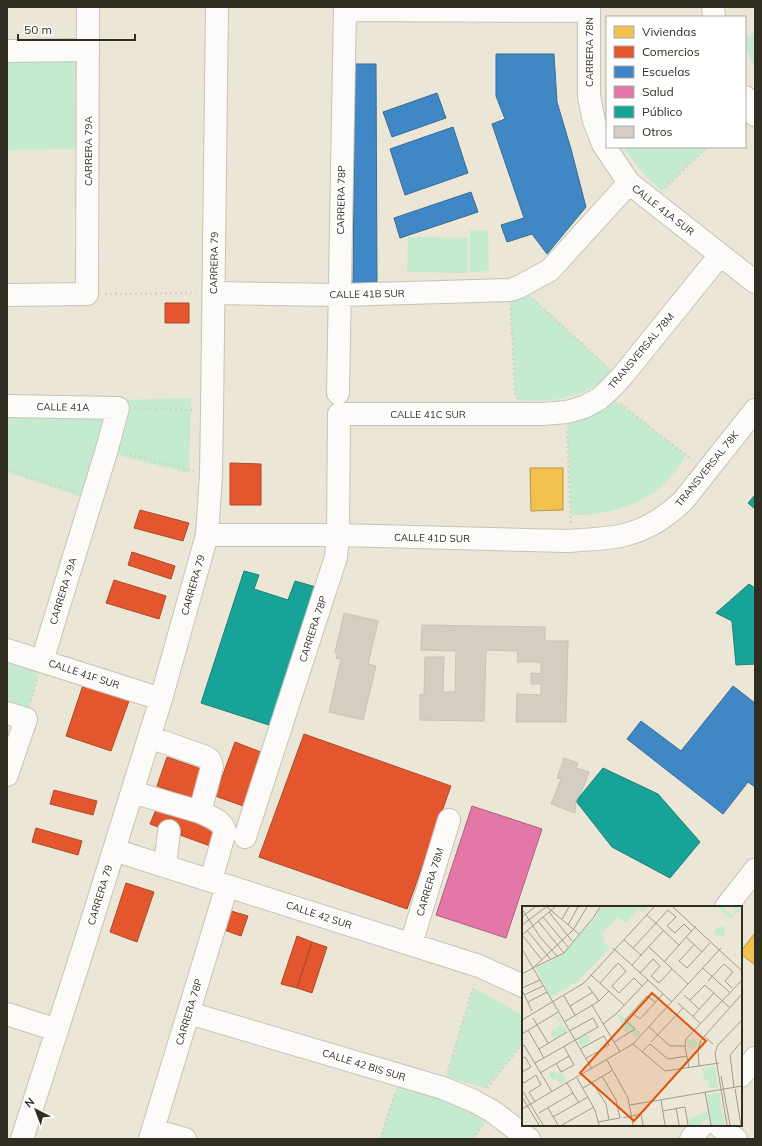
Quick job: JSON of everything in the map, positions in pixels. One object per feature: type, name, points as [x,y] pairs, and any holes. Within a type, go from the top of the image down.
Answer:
[{"type":"street","name":"CARRERA 79A","points":[[87,294],[88,7]]},
{"type":"street","name":"CARRERA 79","points":[[22,1139],[161,699],[207,535],[211,475],[206,293],[216,7]]},
{"type":"street","points":[[345,8],[589,9]]},
{"type":"street","name":"CARRERA 78P","points":[[338,393],[345,8]]},
{"type":"street","name":"CARRERA 78N","points":[[589,9],[589,96]]},
{"type":"street","points":[[7,50],[88,50]]},
{"type":"street","name":"CALLE 41A SUR","points":[[589,96],[594,120],[603,144],[629,183],[755,282]]},
{"type":"street","points":[[746,99],[755,115]]},
{"type":"street","points":[[515,288],[550,270],[629,183]]},
{"type":"street","name":"TRANSVERSAL 78M","points":[[517,414],[567,412],[584,407],[599,399],[613,386],[720,255]]},
{"type":"street","name":"CALLE 41B SUR","points":[[206,293],[340,295],[515,288]]},
{"type":"street","points":[[7,295],[87,294]]},
{"type":"street","name":"CALLE 41A","points":[[7,406],[118,408]]},
{"type":"street","name":"CARRERA 79A","points":[[42,661],[107,449],[118,408]]},
{"type":"street","name":"TRANSVERSAL 78K","points":[[655,522],[672,512],[683,501],[755,410]]},
{"type":"street","name":"CARRERA 78P","points":[[245,837],[336,557],[338,535],[339,414]]},
{"type":"street","name":"CALLE 41C SUR","points":[[339,414],[517,414]]},
{"type":"street","name":"CALLE 41D SUR","points":[[207,535],[338,535],[572,541],[601,539],[624,535],[655,522]]},
{"type":"street","name":"CALLE 41F SUR","points":[[7,650],[161,699]]},
{"type":"street","points":[[7,775],[16,716]]},
{"type":"street","points":[[149,737],[206,757],[210,760],[212,767],[200,812]]},
{"type":"street","name":"CARRERA 78P","points":[[132,792],[171,816],[200,812],[220,822],[224,826],[225,831],[219,883],[189,1013],[152,1134]]},
{"type":"street","points":[[165,866],[171,816]]},
{"type":"street","name":"CARRERA 78M","points":[[411,944],[449,820]]},
{"type":"street","name":"CALLE 42 SUR","points":[[114,850],[480,966],[522,986]]},
{"type":"street","points":[[727,906],[755,870]]},
{"type":"street","name":"CALLE 42 BIS SUR","points":[[189,1013],[443,1088],[474,1101],[492,1111],[529,1139]]},
{"type":"street","points":[[7,1014],[57,1030]]},
{"type":"street","points":[[742,1075],[755,1058]]},
{"type":"street","points":[[692,1139],[701,1126]]},
{"type":"street","points":[[719,1126],[736,1139]]},
{"type":"street","points":[[152,1134],[185,1139]]},
{"type":"path","points":[[652,201],[706,148]]},
{"type":"path","points":[[515,288],[613,386],[706,471]]},
{"type":"path","points":[[515,288],[517,414]]},
{"type":"path","points":[[87,294],[206,293]]},
{"type":"path","points":[[118,408],[198,410]]},
{"type":"path","points":[[567,412],[572,541]]},
{"type":"path","points":[[107,449],[196,472]]},
{"type":"path","points":[[7,469],[92,498]]},
{"type":"path","points":[[16,716],[42,661]]},
{"type":"path","points":[[443,1088],[474,984]]},
{"type":"path","points":[[474,1101],[522,1044]]},
{"type":"path","points":[[380,1139],[401,1076]]},
{"type":"green space","points":[[755,33],[755,68],[746,48],[746,37]]},
{"type":"green space","points":[[77,54],[78,149],[7,150],[7,56]]},
{"type":"green space","points":[[624,148],[706,148],[661,191],[640,170]]},
{"type":"green space","points":[[470,230],[488,230],[489,271],[470,272]]},
{"type":"green space","points":[[408,237],[468,238],[468,273],[407,272]]},
{"type":"green space","points":[[528,294],[611,370],[602,381],[579,394],[569,397],[537,401],[516,400],[510,303]]},
{"type":"green space","points":[[611,397],[686,455],[675,472],[661,487],[641,500],[607,512],[571,515],[567,419]]},
{"type":"green space","points":[[191,398],[189,473],[98,450],[84,498],[7,472],[7,411],[124,413],[127,400]]},
{"type":"green space","points":[[7,657],[40,668],[28,712],[7,705]]},
{"type":"green space","points":[[473,988],[522,1014],[522,1044],[486,1088],[446,1077]]},
{"type":"green space","points":[[398,1084],[490,1116],[473,1139],[380,1139]]},
{"type":"building: Viviendas","points":[[530,468],[563,468],[563,510],[531,511]]},
{"type":"building: Viviendas","points":[[755,933],[755,965],[742,955],[742,950]]},
{"type":"building: Comercios","points":[[165,303],[189,303],[189,323],[165,323]]},
{"type":"building: Comercios","points":[[230,463],[261,464],[261,505],[230,505]]},
{"type":"building: Comercios","points":[[140,510],[189,523],[183,541],[134,528]]},
{"type":"building: Comercios","points":[[132,552],[175,566],[171,579],[128,565]]},
{"type":"building: Comercios","points":[[114,580],[166,596],[159,619],[106,603]]},
{"type":"building: Comercios","points":[[83,685],[129,701],[111,751],[66,736]]},
{"type":"building: Comercios","points":[[304,734],[451,786],[407,909],[259,857]]},
{"type":"building: Comercios","points":[[235,742],[266,754],[246,807],[215,796]]},
{"type":"building: Comercios","points":[[167,757],[204,770],[195,799],[157,786]]},
{"type":"building: Comercios","points":[[54,790],[97,801],[93,815],[50,804]]},
{"type":"building: Comercios","points":[[157,807],[216,829],[210,846],[150,824]]},
{"type":"building: Comercios","points":[[36,828],[82,841],[78,855],[32,842]]},
{"type":"building: Comercios","points":[[126,883],[154,892],[137,942],[110,932]]},
{"type":"building: Comercios","points":[[231,911],[248,916],[241,936],[224,930]]},
{"type":"building: Comercios","points":[[297,936],[312,942],[297,988],[281,984]]},
{"type":"building: Comercios","points":[[312,942],[327,947],[312,993],[297,988]]},
{"type":"building: Escuelas","points":[[496,54],[554,54],[557,102],[586,207],[547,254],[532,234],[507,242],[501,225],[524,218],[492,124],[505,119],[496,96]]},
{"type":"building: Escuelas","points":[[355,64],[376,64],[377,283],[353,284]]},
{"type":"building: Escuelas","points":[[437,93],[446,118],[392,137],[383,112]]},
{"type":"building: Escuelas","points":[[453,127],[468,173],[405,195],[390,149]]},
{"type":"building: Escuelas","points":[[471,192],[478,212],[400,238],[394,218]]},
{"type":"building: Escuelas","points":[[733,686],[755,703],[755,787],[748,782],[723,814],[627,739],[641,721],[681,751]]},
{"type":"building: Salud","points":[[472,806],[542,829],[506,938],[436,915]]},
{"type":"building: Público","points":[[755,495],[755,509],[748,503]]},
{"type":"building: Público","points":[[244,571],[259,575],[254,589],[288,600],[295,581],[316,587],[272,726],[201,703]]},
{"type":"building: Público","points":[[749,584],[755,588],[755,664],[736,665],[732,621],[716,613]]},
{"type":"building: Público","points":[[603,768],[658,794],[700,842],[670,878],[612,847],[576,801]]},
{"type":"building: Otros","points":[[344,613],[378,621],[368,664],[376,666],[363,720],[329,712],[341,659],[336,658],[338,653],[335,652]]},
{"type":"building: Otros","points":[[422,625],[545,627],[545,641],[568,641],[566,722],[516,722],[517,694],[541,695],[541,684],[531,684],[531,673],[541,674],[541,662],[517,662],[518,651],[486,650],[484,721],[420,720],[420,694],[424,695],[425,657],[444,657],[443,692],[455,692],[456,651],[421,650]]},
{"type":"building: Otros","points":[[564,758],[578,763],[576,768],[589,772],[576,801],[575,813],[551,804],[561,779],[557,778]]}]
